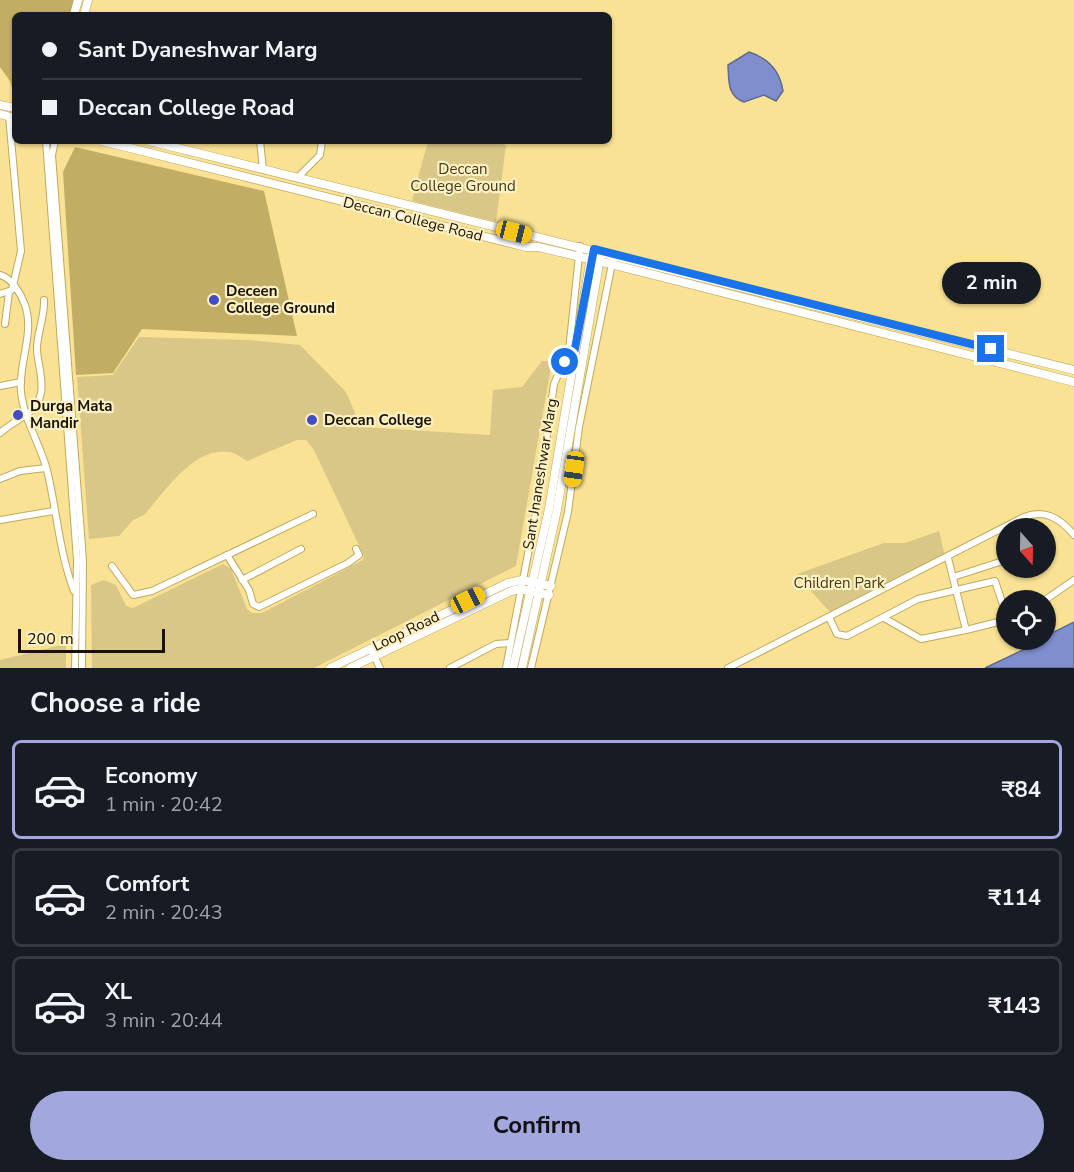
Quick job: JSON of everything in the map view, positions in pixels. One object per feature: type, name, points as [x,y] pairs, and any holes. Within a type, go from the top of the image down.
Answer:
[{"type":"main road","points":[[0,114],[12,117]]},
{"type":"main road","name":"Deccan College Road","points":[[114,144],[526,247],[538,247],[600,261],[1074,382]]},
{"type":"main road","name":"Deccan College Road","points":[[161,144],[598,250],[1074,370]]},
{"type":"main road","points":[[522,668],[538,593],[536,583],[549,509],[568,363],[590,260],[598,250]]},
{"type":"main road","points":[[513,668],[530,591],[536,583],[557,510],[600,261],[598,250]]},
{"type":"main road","name":"Loop Road","points":[[350,668],[372,652],[487,590],[522,580],[536,583],[550,591]]},
{"type":"main road","name":"Loop Road","points":[[330,668],[372,652],[491,598],[520,589],[538,593],[550,591]]},
{"type":"street","points":[[5,324],[9,292],[14,285],[21,250],[14,144]]},
{"type":"street","points":[[46,144],[77,561],[75,594]]},
{"type":"street","points":[[54,144],[52,155],[83,560],[75,668]]},
{"type":"street","points":[[260,144],[263,169]]},
{"type":"street","points":[[297,178],[320,155],[322,144]]},
{"type":"street","name":"Sant Jnaneshwar Marg","points":[[506,668],[537,507],[554,384],[568,363],[580,246]]},
{"type":"street","name":"Sant Jnaneshwar Marg","points":[[531,668],[568,512],[579,427],[614,254]]},
{"type":"street","points":[[0,275],[7,277],[14,285],[25,305],[28,324],[21,382],[27,415],[46,468],[53,511],[68,575],[75,594],[82,668]]},
{"type":"street","points":[[0,294],[9,292]]},
{"type":"street","points":[[0,433],[17,418],[27,415],[39,399],[42,388],[41,362],[37,351],[44,300]]},
{"type":"street","points":[[0,386],[21,382]]},
{"type":"street","points":[[0,479],[20,471],[46,468]]},
{"type":"street","points":[[0,520],[53,511]]},
{"type":"street","points":[[728,668],[948,558],[1024,517],[1037,513],[1062,521],[1074,535]]},
{"type":"street","points":[[112,566],[133,595],[152,591],[313,514]]},
{"type":"street","points":[[242,580],[302,549]]},
{"type":"street","points":[[227,555],[253,604],[259,607],[354,560],[359,555],[356,549]]},
{"type":"street","points":[[948,558],[966,630]]},
{"type":"street","points":[[953,577],[996,563]]},
{"type":"street","points":[[1056,592],[1074,580]]},
{"type":"street","points":[[829,617],[837,633],[843,636],[884,618],[918,599],[995,581],[998,590]]},
{"type":"street","points":[[884,618],[921,639],[996,622]]},
{"type":"street","points":[[450,668],[496,644],[510,643]]},
{"type":"street","points":[[372,652],[377,667]]},
{"type":"green space","name":"Deccan College Ground","points":[[427,144],[506,145],[496,222],[412,201]]},
{"type":"green space","points":[[139,337],[249,340],[300,345],[346,392],[361,427],[490,435],[493,390],[522,387],[542,361],[552,361],[516,566],[314,668],[92,668],[91,585],[104,580],[116,585],[126,606],[133,608],[223,564],[231,569],[247,609],[252,613],[262,613],[363,560],[364,556],[314,450],[306,440],[297,440],[247,461],[230,452],[217,452],[204,456],[181,473],[144,515],[133,520],[119,536],[89,539],[77,377],[113,375]]},
{"type":"green space","name":"Children Park","points":[[939,531],[945,556],[831,613],[797,576],[797,574],[884,543],[905,543]]},
{"type":"green space","points":[[66,644],[66,668],[0,668],[0,660]]},
{"type":"shaded area","points":[[0,0],[74,0],[71,12],[12,12],[12,87],[0,67]]},
{"type":"shaded area","points":[[75,147],[264,191],[297,336],[142,329],[113,373],[76,375],[63,172]]},
{"type":"water","points":[[749,52],[762,58],[776,71],[783,91],[776,101],[764,95],[744,102],[734,96],[729,82],[728,65]]},
{"type":"water","points":[[1074,622],[1074,668],[985,668],[1023,650],[1056,650],[1056,631]]},
{"type":"place","name":"Deceen College Ground","points":[[214,300]]},
{"type":"place","name":"Durga Mata Mandir","points":[[18,415]]},
{"type":"place","name":"Deccan College","points":[[312,420]]},
{"type":"route","points":[[565,362],[572,364],[590,260],[594,249],[991,349]]}]
